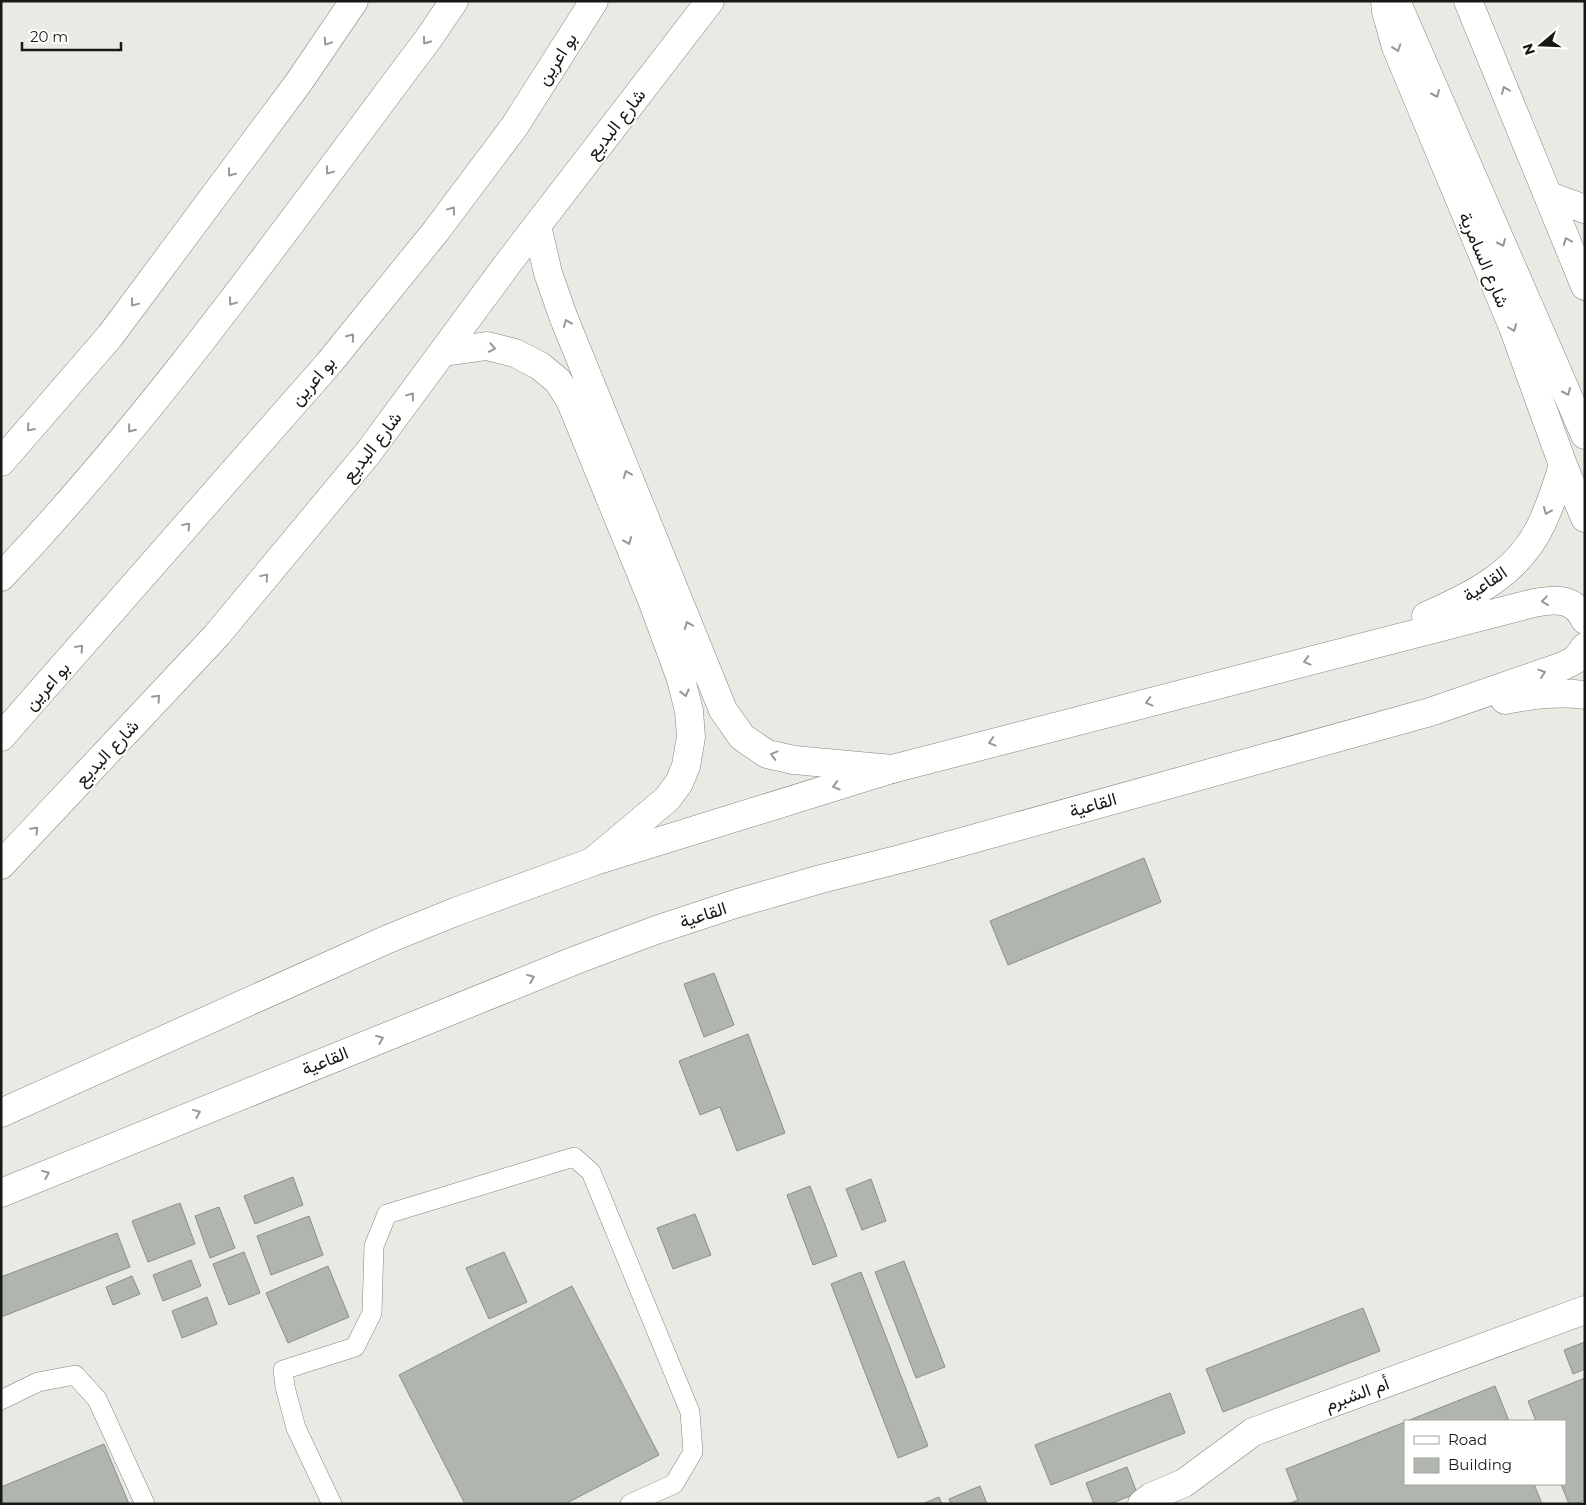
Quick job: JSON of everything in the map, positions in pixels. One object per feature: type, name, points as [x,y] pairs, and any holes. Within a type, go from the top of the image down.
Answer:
[{"type":"main road","points":[[1,462],[110,336],[299,82],[354,1]]},
{"type":"main road","points":[[1,577],[122,440],[222,315],[429,38],[454,1]]},
{"type":"main road","name":"بو اعرين","points":[[1,737],[329,363],[436,231],[514,127],[594,1]]},
{"type":"main road","name":"شارع البديع","points":[[1,866],[216,636],[368,453],[537,226],[710,1]]},
{"type":"main road","name":"شارع السامرية","points":[[1385,1],[1396,47],[1513,328],[1563,466],[1585,518]]},
{"type":"main road","name":"شارع السامرية","points":[[1396,1],[1585,435]]},
{"type":"main road","points":[[1468,1],[1585,286]]},
{"type":"main road","points":[[1549,196],[1585,209]]},
{"type":"main road","points":[[537,226],[548,273],[564,316],[723,710],[742,737],[767,754],[794,760],[892,768]]},
{"type":"main road","points":[[444,352],[487,346],[514,353],[540,366],[558,381],[570,400],[652,600],[681,680],[689,711],[691,737],[686,766],[679,783],[668,799],[592,862]]},
{"type":"main road","name":"القاعية","points":[[1354,648],[1463,600],[1487,587],[1508,569],[1527,548],[1542,525],[1563,466]]},
{"type":"main road","name":"القاعية","points":[[1,1113],[388,939],[455,912],[592,862],[892,768],[1354,648],[1549,600],[1562,600],[1573,605],[1585,620]]},
{"type":"main road","name":"القاعية","points":[[1,1193],[486,996],[656,930],[738,903],[821,879],[904,858],[1430,712],[1564,666],[1575,660],[1585,646]]},
{"type":"main road","name":"القاعية","points":[[1430,712],[1540,694],[1568,692],[1585,694]]},
{"type":"main road","name":"أم الشبرم","points":[[1142,1504],[1151,1497],[1184,1484],[1253,1432],[1585,1310]]},
{"type":"lane","points":[[332,1504],[296,1428],[285,1387],[283,1370],[355,1347],[372,1313],[374,1246],[387,1214],[574,1157],[591,1172],[690,1412],[693,1452],[674,1484],[630,1504]]},
{"type":"lane","points":[[1,1400],[38,1382],[75,1375],[96,1399],[145,1504]]},
{"type":"building","points":[[1144,858],[1161,902],[1008,965],[990,921]]},
{"type":"building","points":[[714,973],[734,1025],[704,1037],[684,984]]},
{"type":"building","points":[[748,1034],[785,1133],[737,1151],[720,1107],[700,1115],[679,1061]]},
{"type":"building","points":[[293,1177],[303,1205],[255,1224],[244,1196]]},
{"type":"building","points":[[871,1179],[886,1221],[862,1230],[846,1189]]},
{"type":"building","points":[[810,1186],[837,1256],[813,1265],[787,1195]]},
{"type":"building","points":[[180,1203],[195,1244],[148,1262],[132,1221]]},
{"type":"building","points":[[219,1207],[235,1248],[210,1258],[195,1216]]},
{"type":"building","points":[[695,1214],[711,1255],[673,1269],[657,1228]]},
{"type":"building","points":[[309,1216],[323,1255],[271,1275],[257,1236]]},
{"type":"building","points":[[117,1233],[130,1267],[1,1317],[1,1277]]},
{"type":"building","points":[[244,1252],[260,1293],[229,1305],[213,1264]]},
{"type":"building","points":[[504,1252],[527,1302],[489,1319],[466,1268]]},
{"type":"building","points":[[191,1260],[201,1286],[163,1301],[153,1275]]},
{"type":"building","points":[[904,1261],[945,1367],[916,1378],[875,1272]]},
{"type":"building","points":[[328,1266],[349,1317],[288,1343],[266,1293]]},
{"type":"building","points":[[861,1272],[928,1446],[898,1458],[831,1284]]},
{"type":"building","points":[[132,1276],[140,1294],[113,1305],[106,1287]]},
{"type":"building","points":[[572,1286],[659,1455],[565,1504],[465,1504],[399,1375]]},
{"type":"building","points":[[207,1297],[217,1324],[182,1338],[172,1311]]},
{"type":"building","points":[[1363,1308],[1380,1351],[1223,1412],[1206,1369]]},
{"type":"building","points":[[1585,1342],[1585,1369],[1573,1374],[1564,1350]]},
{"type":"building","points":[[1585,1378],[1585,1500],[1569,1504],[1561,1485],[1566,1485],[1566,1420],[1536,1420],[1528,1401]]},
{"type":"building","points":[[1495,1386],[1509,1420],[1410,1420]]},
{"type":"building","points":[[1170,1393],[1185,1433],[1051,1485],[1035,1445]]},
{"type":"building","points":[[1404,1422],[1404,1485],[1534,1485],[1542,1504],[1288,1504],[1298,1500],[1286,1469]]},
{"type":"building","points":[[104,1444],[129,1504],[1,1504],[1,1487]]},
{"type":"building","points":[[1127,1467],[1137,1493],[1110,1504],[1094,1504],[1086,1483]]},
{"type":"building","points":[[980,1486],[987,1504],[951,1504],[949,1499]]},
{"type":"building","points":[[939,1497],[942,1504],[922,1504]]}]
